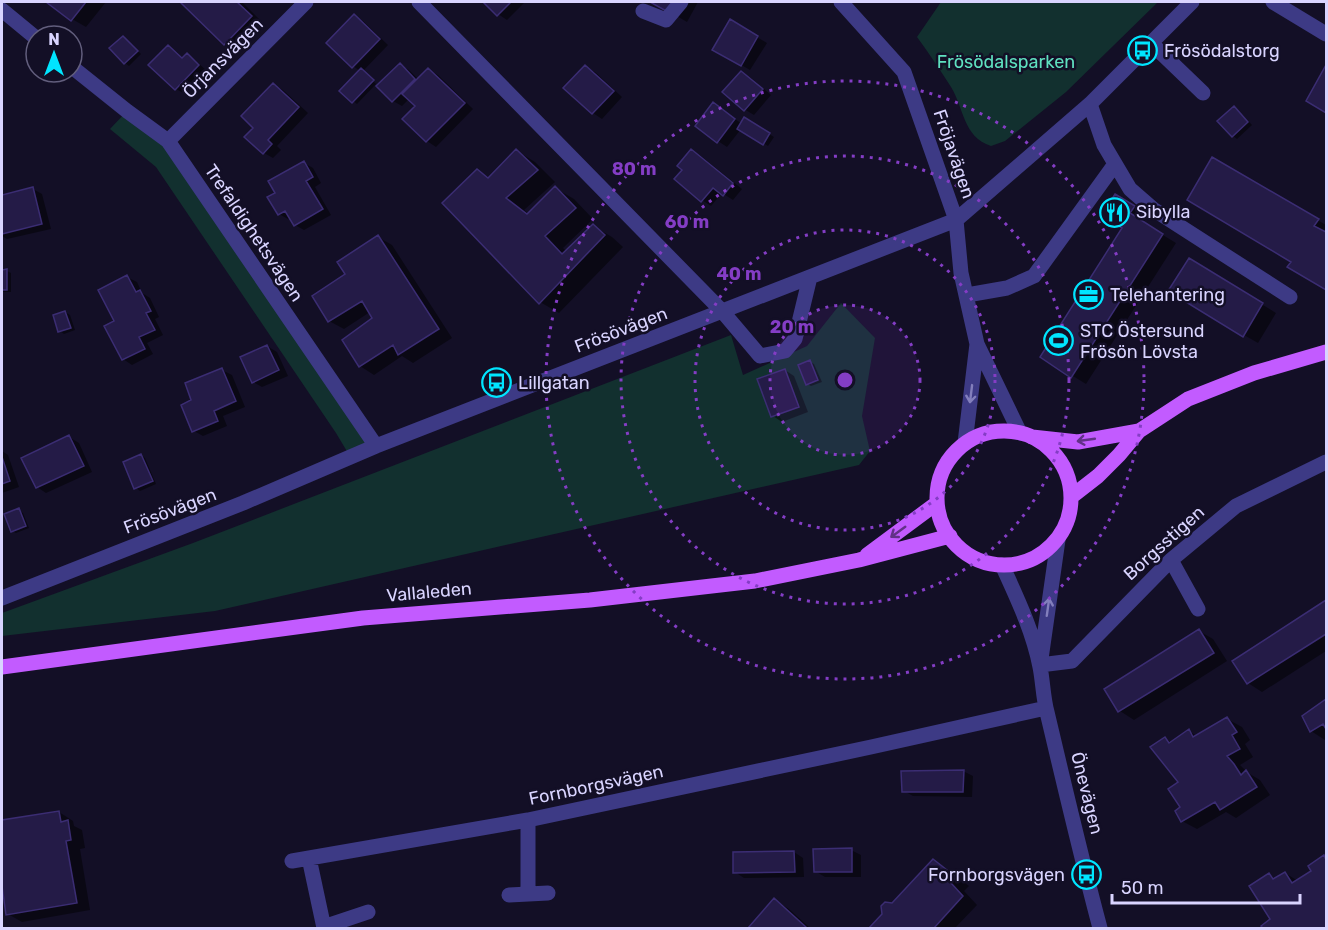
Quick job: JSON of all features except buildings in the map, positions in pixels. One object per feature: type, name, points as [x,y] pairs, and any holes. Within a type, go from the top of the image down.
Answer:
[{"type":"main road","points":[[1071,497],[1119,456],[1139,431],[1188,399],[1254,372],[1326,352]]},
{"type":"main road","points":[[1026,435],[1060,460],[1071,486],[1070,514],[1058,540],[1043,554],[1002,565],[972,558],[950,536],[941,523],[937,503],[940,474],[954,453],[965,443],[989,433],[1026,435],[1078,442],[1139,431]]},
{"type":"main road","name":"Vallaleden","points":[[859,560],[937,503]]},
{"type":"main road","name":"Vallaleden","points":[[2,667],[363,618],[590,600],[755,581],[859,560],[950,536]]},
{"type":"street","name":"Örjansvägen","points":[[168,141],[306,2]]},
{"type":"street","points":[[419,2],[722,311],[760,356],[785,351],[795,339],[810,277]]},
{"type":"street","points":[[643,11],[666,20],[681,2]]},
{"type":"street","name":"Fröjavägen","points":[[841,2],[904,72],[956,220],[961,273],[977,344],[1026,435]]},
{"type":"street","name":"Frösövägen","points":[[2,597],[243,503],[376,446],[956,220],[1090,104],[1192,2]]},
{"type":"street","points":[[1273,2],[1326,34]]},
{"type":"street","points":[[2,10],[24,28]]},
{"type":"street","points":[[1151,44],[1203,93]]},
{"type":"street","name":"Trefaldighetsvägen","points":[[84,76],[168,141],[376,446]]},
{"type":"street","points":[[1090,104],[1104,145],[1130,189],[1153,209],[1290,297]]},
{"type":"street","points":[[966,294],[1007,288],[1034,276],[1115,164]]},
{"type":"street","name":"Fröjavägen","points":[[965,443],[977,344]]},
{"type":"street","name":"Borgsstigen","points":[[1040,665],[1072,661],[1171,560],[1236,506],[1326,462]]},
{"type":"street","name":"Önevägen","points":[[1040,665],[1058,540]]},
{"type":"street","points":[[1171,560],[1198,609]]},
{"type":"street","name":"Önevägen","points":[[1002,565],[1024,613],[1040,665],[1046,708],[1100,928]]},
{"type":"street","name":"Fornborgsvägen","points":[[292,861],[528,820],[1046,708]]},
{"type":"street","points":[[528,820],[528,894]]},
{"type":"street","points":[[309,858],[326,928],[368,912]]},
{"type":"street","points":[[509,895],[548,893]]},
{"type":"green space","name":"Frösödalsparken","points":[[941,2],[1158,2],[1066,92],[1005,141],[991,146],[982,142],[969,129],[951,87],[917,37]]},
{"type":"green space","points":[[127,111],[168,141],[376,446],[351,458],[156,167],[110,129]]},
{"type":"green space","points":[[841,303],[875,338],[862,416],[870,451],[859,465],[215,611],[2,636],[2,613],[193,543],[731,335],[743,375],[807,346]]},
{"type":"place","name":"Frösödalstorg","points":[[1143,51]]},
{"type":"place","name":"Sibylla","points":[[1115,212]]},
{"type":"place","name":"Telehantering","points":[[1089,295]]},
{"type":"place","name":"STC Östersund Frösön Lövsta","points":[[1059,341]]},
{"type":"place","name":"Lillgatan","points":[[497,383]]},
{"type":"place","name":"Fornborgsvägen","points":[[1086,875]]}]
